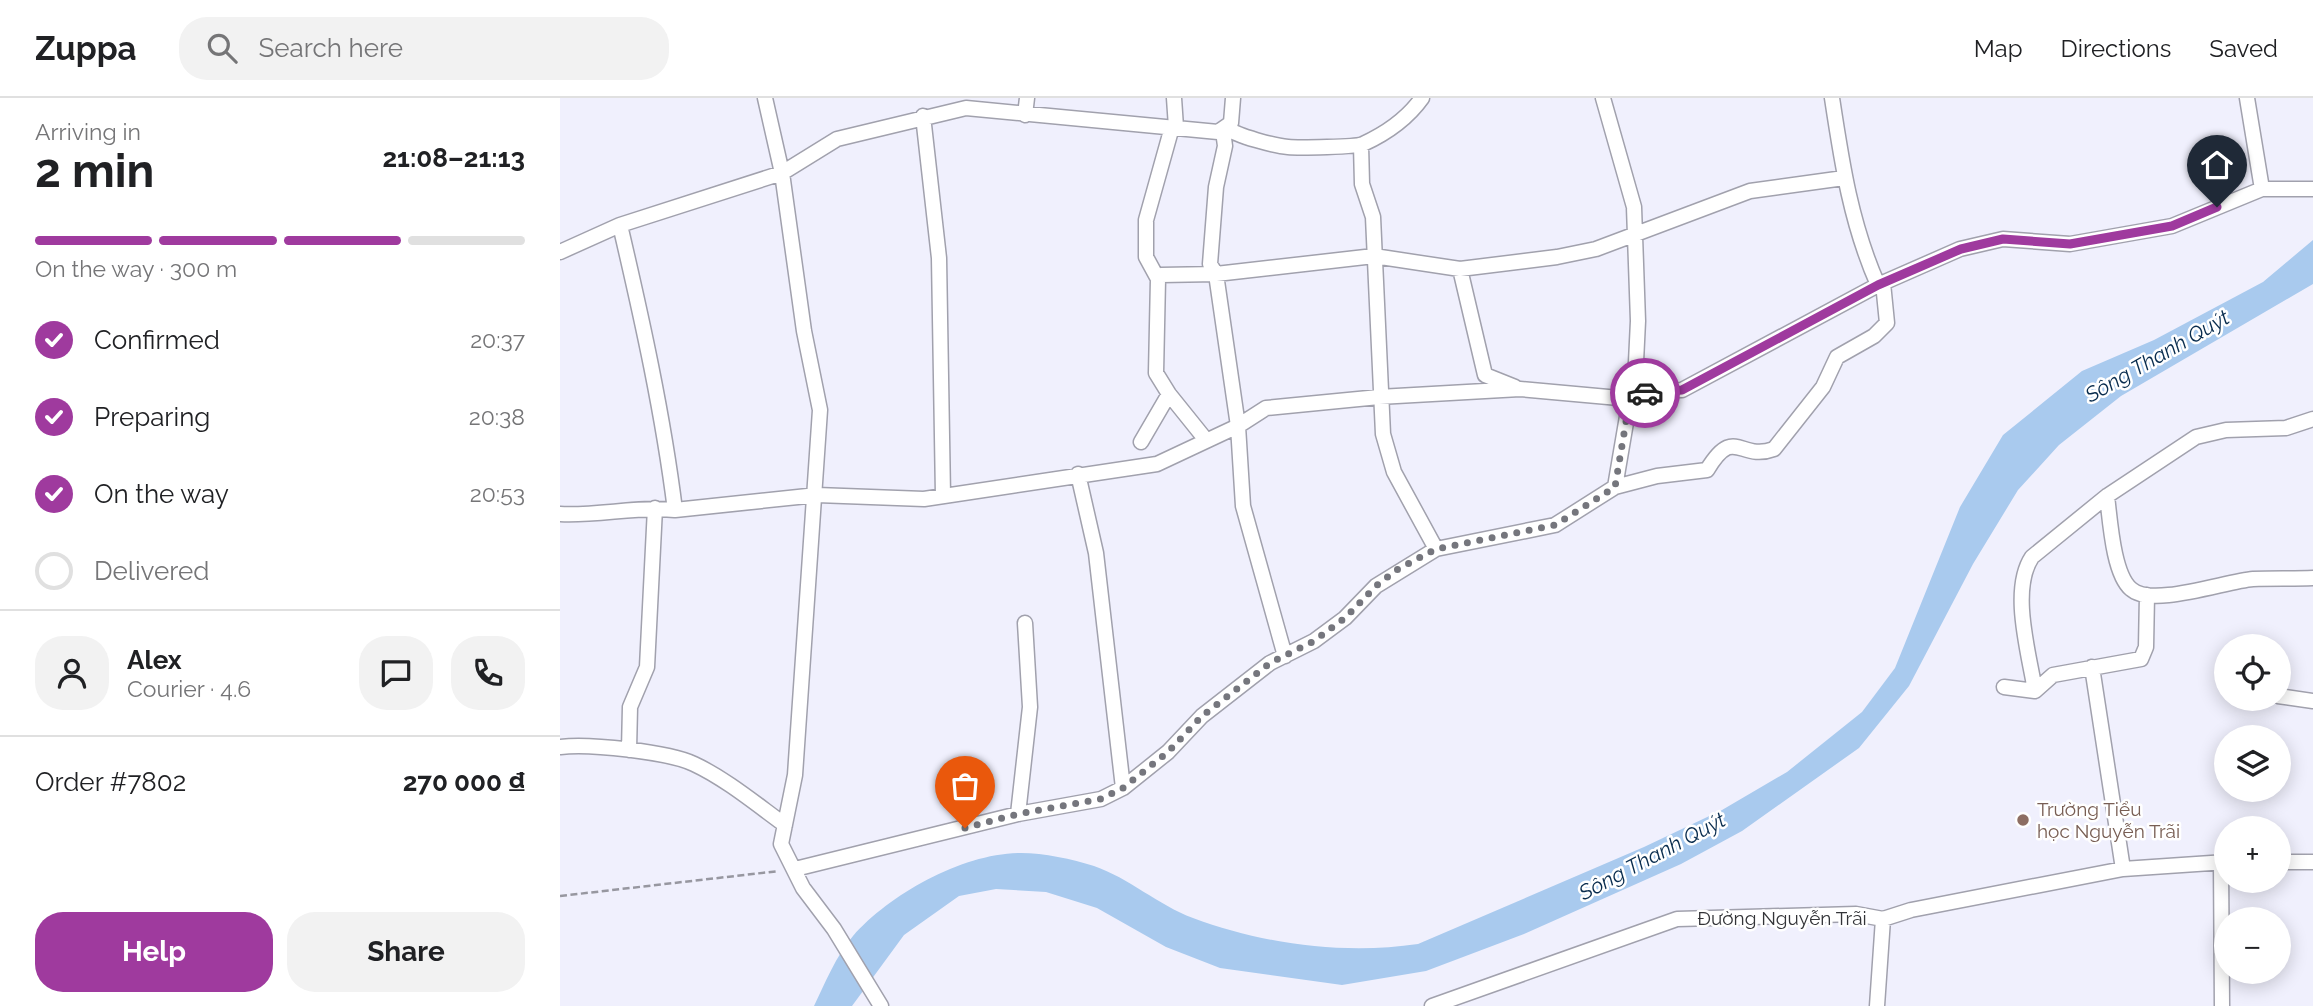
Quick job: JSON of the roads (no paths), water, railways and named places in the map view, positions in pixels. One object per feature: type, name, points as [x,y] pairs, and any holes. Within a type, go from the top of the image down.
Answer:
[{"type":"street","points":[[765,98],[782,173],[804,331],[820,410],[817,495],[794,775],[781,844],[803,888],[834,929],[878,1000]]},
{"type":"street","points":[[1025,116],[1027,98]]},
{"type":"street","points":[[1174,98],[1174,127],[1146,220],[1146,257],[1158,279],[1156,373],[1169,394],[1206,440]]},
{"type":"street","points":[[1233,98],[1216,187],[1210,264],[1216,274],[1238,426],[1243,506],[1285,656]]},
{"type":"street","points":[[560,252],[620,225],[782,173],[837,139],[923,116],[966,108],[1205,132],[1225,130],[1287,147],[1361,145],[1404,120],[1422,98]]},
{"type":"street","points":[[1603,98],[1634,208],[1638,321],[1636,362],[1615,487]]},
{"type":"street","points":[[795,869],[1018,814],[1101,799],[1123,788],[1168,752],[1202,716],[1270,663],[1314,641],[1345,618],[1376,586],[1398,569],[1436,549],[1555,525],[1615,487],[1657,476],[1707,470],[1721,449],[1728,446],[1756,453],[1774,449],[1824,387],[1837,357],[1874,336],[1887,323],[1881,284],[1859,243],[1844,178],[1832,98]]},
{"type":"street","points":[[2247,98],[2262,189]]},
{"type":"street","points":[[923,116],[939,258],[943,496]]},
{"type":"street","points":[[1361,145],[1362,184],[1373,217],[1382,434],[1394,472],[1436,549]]},
{"type":"street","points":[[1158,279],[1164,274],[1216,274],[1374,256],[1460,269],[1570,255],[1596,249],[1750,191],[1844,178]]},
{"type":"street","points":[[560,514],[597,516],[655,508],[675,510],[817,495],[895,500],[943,496],[1157,464],[1238,426],[1266,408],[1379,397],[1520,389],[1630,398],[1652,391],[1682,390],[1881,284],[1961,249],[2003,239],[2070,244],[2172,226],[2262,189],[2313,189]]},
{"type":"street","points":[[620,225],[639,300],[675,510]]},
{"type":"street","points":[[1460,269],[1485,375],[1520,389]]},
{"type":"street","points":[[1140,442],[1169,394]]},
{"type":"street","points":[[2035,691],[2021,593],[2026,566],[2032,557],[2107,495],[2196,437],[2226,430],[2286,428],[2313,419]]},
{"type":"street","points":[[1078,474],[1096,553],[1123,788]]},
{"type":"street","points":[[2107,495],[2115,551],[2123,580],[2131,590],[2147,595],[2181,593],[2251,579],[2313,578]]},
{"type":"street","points":[[629,750],[630,707],[647,667],[655,508]]},
{"type":"street","points":[[2035,691],[2053,674],[2141,659],[2146,647],[2147,595]]},
{"type":"street","points":[[1018,814],[1030,707],[1025,623]]},
{"type":"street","points":[[2092,667],[2123,869]]},
{"type":"street","points":[[2004,687],[2035,691]]},
{"type":"street","points":[[2291,698],[2313,701]]},
{"type":"street","points":[[560,747],[579,744],[629,750],[693,763],[785,825]]},
{"type":"street","points":[[2291,862],[2313,862]]},
{"type":"street","name":"Đường Nguyễn Trãi","points":[[1432,1006],[1677,919],[1856,914],[1883,919],[1911,910],[2123,869],[2214,863]]},
{"type":"street","points":[[2222,1006],[2224,893]]},
{"type":"street","points":[[1877,1006],[1883,919]]},
{"type":"water","name":"Sông Thanh Quýt","points":[[2313,240],[2313,284],[2121,396],[2059,445],[2018,490],[1973,564],[1909,686],[1859,748],[1742,831],[1681,864],[1524,934],[1426,971],[1342,985],[1220,968],[1166,947],[1097,908],[1046,892],[996,889],[959,896],[904,935],[852,1006],[814,1006],[847,944],[868,920],[907,891],[952,868],[975,860],[1021,853],[1067,859],[1107,871],[1180,913],[1247,935],[1304,945],[1390,947],[1418,944],[1644,847],[1722,810],[1787,772],[1862,712],[1895,668],[1960,507],[2003,435],[2082,371],[2154,340],[2263,282]]},
{"type":"place","name":"Trường Tiểu học Nguyễn Trãi","points":[[2023,820]]}]
